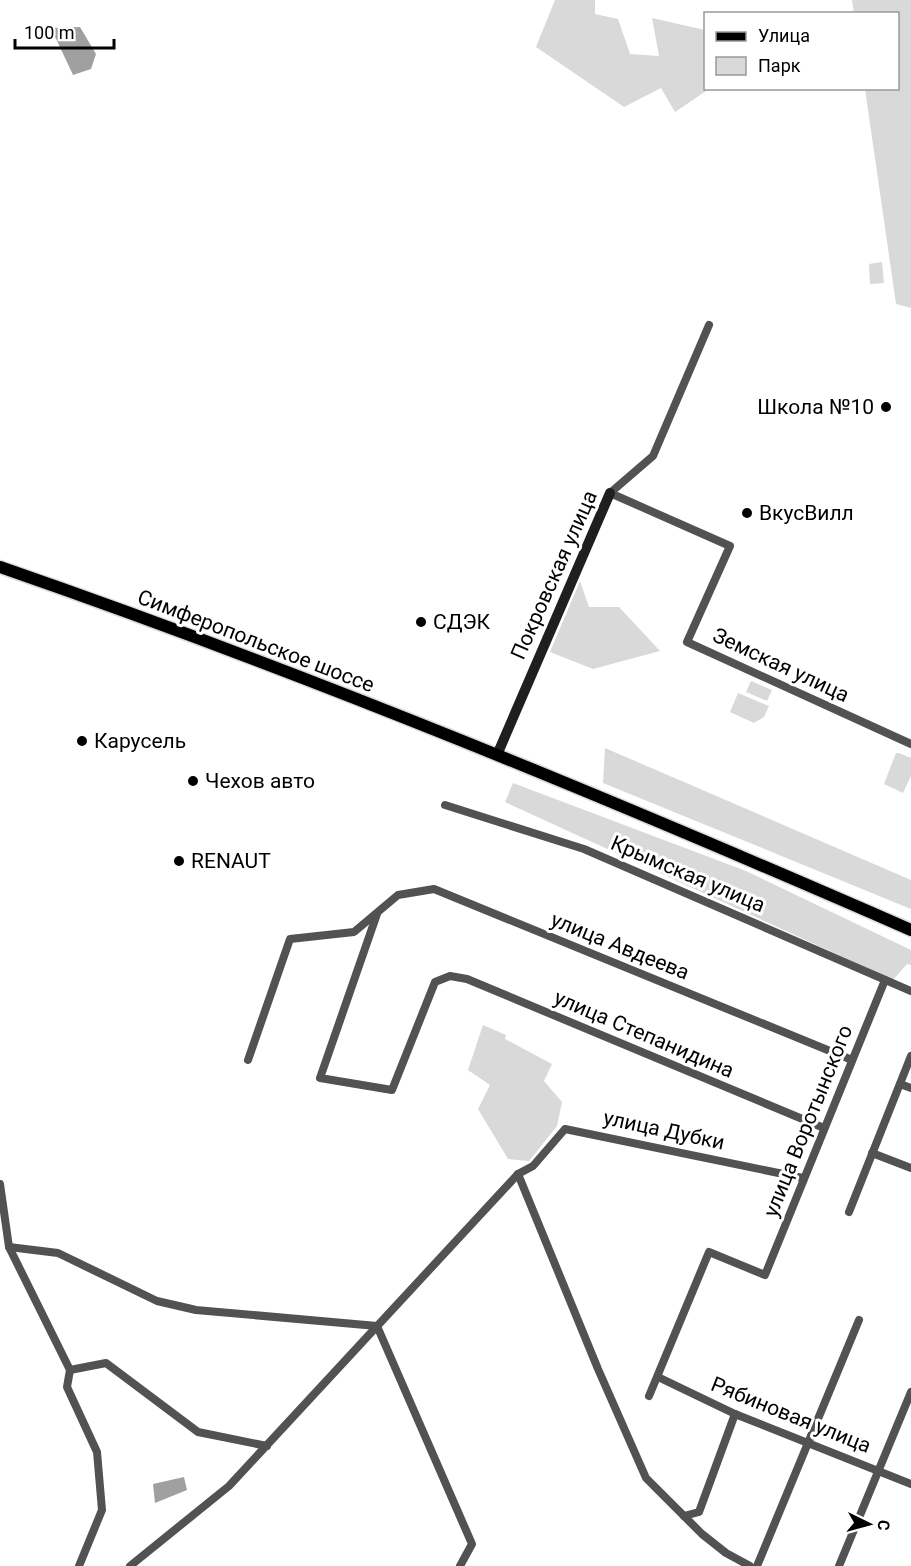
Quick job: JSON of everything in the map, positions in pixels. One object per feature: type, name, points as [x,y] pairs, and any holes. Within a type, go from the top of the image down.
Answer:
[{"type":"main road","name":"Симферопольское шоссе","points":[[0,568],[264,663],[497,755],[911,930]]},
{"type":"street","name":"Покровская улица","points":[[497,755],[609,493],[653,456],[709,325]]},
{"type":"street","name":"Земская улица","points":[[609,493],[730,546],[687,642],[911,744]]},
{"type":"street","name":"Крымская улица","points":[[445,805],[584,849],[911,991]]},
{"type":"street","name":"улица Авдеева","points":[[248,1060],[290,939],[354,933],[398,895],[434,889],[852,1060]]},
{"type":"street","name":"улица Степанидина","points":[[377,914],[320,1078],[392,1090],[435,982],[450,976],[467,979],[824,1128]]},
{"type":"street","name":"улица Воротынского","points":[[658,1377],[709,1252],[765,1275],[885,980]]},
{"type":"street","points":[[849,1212],[911,1056]]},
{"type":"street","points":[[900,1084],[911,1088]]},
{"type":"street","name":"улица Дубки","points":[[518,1174],[533,1166],[565,1129],[803,1178]]},
{"type":"street","points":[[872,1153],[911,1168]]},
{"type":"street","points":[[130,1566],[228,1486],[518,1174],[591,1354],[646,1478],[726,1553],[750,1566]]},
{"type":"street","points":[[0,1184],[9,1247],[70,1370],[68,1387],[97,1452],[102,1510],[79,1566]]},
{"type":"street","points":[[9,1247],[58,1252],[157,1301],[196,1310],[377,1326]]},
{"type":"street","points":[[758,1566],[859,1320]]},
{"type":"street","points":[[377,1326],[472,1544],[460,1566]]},
{"type":"street","points":[[70,1370],[106,1363],[198,1432],[267,1446]]},
{"type":"street","points":[[649,1396],[658,1377]]},
{"type":"street","name":"Рябиновая улица","points":[[658,1377],[735,1414],[911,1484]]},
{"type":"street","points":[[839,1566],[911,1392]]},
{"type":"street","points":[[684,1516],[699,1512],[735,1414]]},
{"type":"green space","points":[[555,0],[595,0],[595,14],[618,19],[630,54],[659,56],[652,18],[704,30],[704,90],[708,90],[675,112],[661,88],[624,107],[536,47]]},
{"type":"green space","points":[[852,0],[911,0],[911,308],[896,304],[865,90],[899,90],[899,12],[854,12]]},
{"type":"green space","points":[[882,262],[884,283],[870,284],[869,264]]},
{"type":"green space","points":[[580,581],[589,607],[619,607],[660,651],[593,669],[550,652]]},
{"type":"green space","points":[[751,681],[772,690],[767,701],[746,692]]},
{"type":"green space","points":[[738,693],[769,706],[764,717],[754,723],[730,712]]},
{"type":"green space","points":[[605,748],[911,880],[911,909],[603,783]]},
{"type":"green space","points":[[896,753],[911,758],[911,776],[903,793],[884,784]]},
{"type":"green space","points":[[513,783],[746,871],[911,950],[911,965],[907,964],[893,980],[505,802]]},
{"type":"green space","points":[[483,1025],[506,1035],[505,1039],[552,1064],[544,1081],[562,1102],[557,1126],[529,1161],[508,1159],[478,1109],[490,1085],[468,1070]]},
{"type":"shaded area","points":[[80,27],[96,54],[91,69],[73,75],[51,28]]},
{"type":"shaded area","points":[[184,1477],[187,1490],[155,1503],[153,1484]]},
{"type":"place","name":"Школа №10","points":[[886,407]]},
{"type":"place","name":"ВкусВилл","points":[[747,513]]},
{"type":"place","name":"СДЭК","points":[[421,622]]},
{"type":"place","name":"Карусель","points":[[82,741]]},
{"type":"place","name":"Чехов авто","points":[[193,781]]},
{"type":"place","name":"RENAUT","points":[[179,861]]}]
